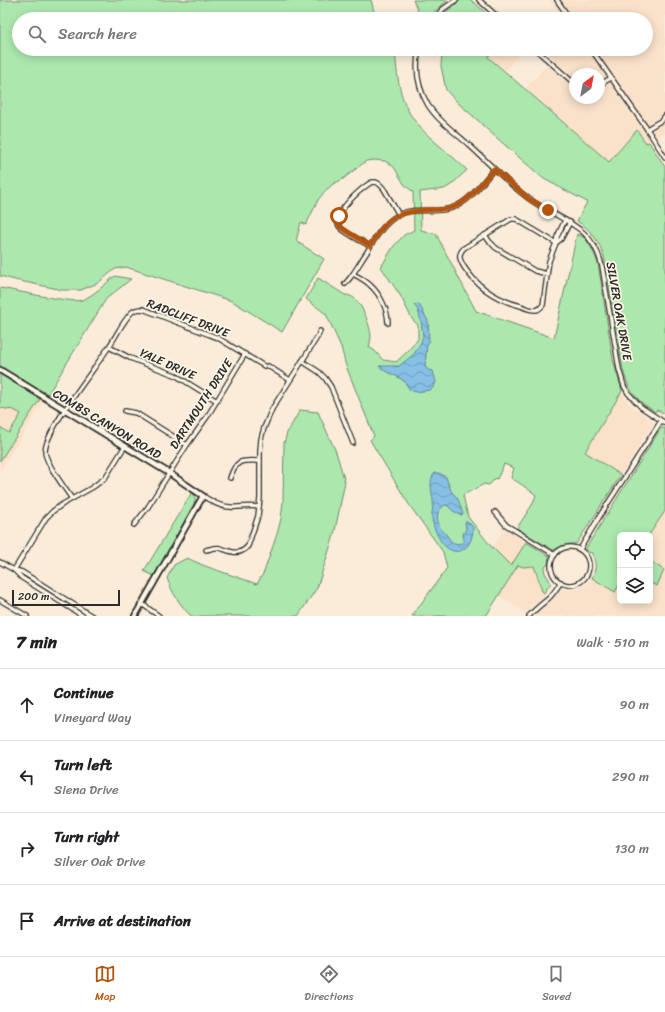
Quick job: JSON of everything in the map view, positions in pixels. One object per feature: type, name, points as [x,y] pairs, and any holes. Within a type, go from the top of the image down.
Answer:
[{"type":"street","points":[[440,12],[456,0]]},
{"type":"street","points":[[478,0],[492,12]]},
{"type":"street","points":[[557,0],[565,12]]},
{"type":"street","name":"SILVER OAK DRIVE","points":[[418,56],[417,66],[422,93],[428,105],[435,114],[494,169],[529,199],[570,222],[590,238],[599,255],[619,369],[624,386],[631,397],[641,407],[663,422]]},
{"type":"street","points":[[543,56],[569,79]]},
{"type":"street","points":[[596,56],[665,157]]},
{"type":"street","points":[[605,82],[611,78]]},
{"type":"street","points":[[647,129],[662,120],[665,116]]},
{"type":"street","points":[[345,284],[382,228],[390,220],[407,212],[417,210],[452,208],[470,197],[494,169]]},
{"type":"street","points":[[370,246],[343,230],[338,224],[338,219],[350,201],[370,183],[376,182],[384,189],[399,215]]},
{"type":"street","points":[[556,243],[514,218],[509,219],[462,250],[459,257],[473,279],[492,295],[514,304],[538,310],[543,305],[550,256],[556,243],[557,237],[565,220]]},
{"type":"street","points":[[556,243],[562,238],[570,222]]},
{"type":"street","points":[[485,235],[496,248],[535,271],[547,274]]},
{"type":"street","points":[[353,274],[369,284],[377,293],[388,315],[388,323]]},
{"type":"street","name":"RADCLIFF DRIVE","points":[[109,347],[127,318],[134,310],[143,309],[218,338],[290,380]]},
{"type":"street","points":[[206,550],[220,548],[228,552],[235,553],[245,550],[248,546],[258,516],[260,498],[261,439],[264,428],[272,409],[320,331]]},
{"type":"street","points":[[72,499],[50,465],[45,452],[47,442],[65,410],[109,347]]},
{"type":"street","name":"YALE DRIVE","points":[[109,347],[130,358],[175,376],[217,400]]},
{"type":"street","name":"DARTMOUTH DRIVE","points":[[134,525],[148,507],[187,445],[204,422],[245,354]]},
{"type":"street","points":[[302,361],[319,372],[331,387],[353,442]]},
{"type":"street","name":"COMBS CANYON ROAD","points":[[0,370],[169,473],[203,496]]},
{"type":"street","points":[[125,411],[136,413],[187,445]]},
{"type":"street","points":[[580,549],[601,514],[663,422]]},
{"type":"street","points":[[14,570],[46,518],[54,511],[105,478],[125,446]]},
{"type":"street","points":[[230,478],[236,465],[240,462],[246,460],[260,461]]},
{"type":"street","points":[[135,616],[203,496],[223,506],[259,507]]},
{"type":"street","points":[[495,512],[506,525],[555,555]]},
{"type":"street","points":[[566,547],[580,549],[587,556],[589,561],[587,575],[584,579],[575,584],[561,582],[552,570],[555,555],[566,547]]},
{"type":"street","points":[[0,562],[14,570],[22,578],[83,616]]},
{"type":"street","points":[[14,570],[22,572],[92,616]]},
{"type":"street","points":[[529,616],[553,593],[561,582]]},
{"type":"street","points":[[1,601],[27,616]]},
{"type":"street","points":[[142,604],[159,616]]},
{"type":"shaded area","points":[[550,0],[665,0],[665,133],[647,143],[637,129],[609,162],[525,89],[553,58],[551,56],[653,56],[653,12],[559,12]]},
{"type":"shaded area","points":[[488,56],[518,56],[505,71]]},
{"type":"shaded area","points":[[0,374],[44,401],[0,471]]},
{"type":"shaded area","points":[[622,391],[629,403],[654,422],[621,475],[585,452]]},
{"type":"shaded area","points":[[665,510],[665,616],[533,615],[553,600],[561,589],[574,590],[588,583],[592,578],[614,592],[617,588],[617,604],[653,604],[653,532],[651,532]]},
{"type":"shaded area","points":[[505,528],[526,542],[511,566],[492,548]]},
{"type":"shaded area","points":[[518,564],[523,567],[534,566],[542,591],[546,596],[535,603],[525,613],[498,595]]},
{"type":"green space","points":[[0,0],[371,0],[374,12],[12,12],[12,56],[396,56],[402,96],[410,113],[424,132],[467,170],[451,185],[444,189],[420,192],[421,230],[436,234],[476,311],[554,338],[577,234],[585,238],[591,247],[598,263],[613,360],[622,391],[585,452],[621,475],[576,544],[567,544],[554,550],[517,528],[532,505],[536,495],[511,478],[514,468],[504,464],[497,479],[496,478],[489,485],[484,484],[463,495],[468,517],[490,545],[511,566],[526,542],[549,556],[548,564],[544,568],[545,573],[551,583],[544,593],[534,566],[523,567],[518,565],[486,616],[412,616],[447,568],[443,552],[408,503],[370,440],[374,436],[346,366],[341,347],[332,327],[326,314],[306,299],[318,278],[345,295],[355,299],[363,310],[368,324],[371,335],[369,347],[383,360],[396,362],[418,339],[418,325],[412,319],[400,295],[381,267],[393,247],[404,235],[414,230],[413,192],[404,184],[394,167],[385,161],[366,161],[343,179],[333,184],[318,200],[306,225],[301,222],[296,241],[324,259],[282,332],[232,301],[126,267],[115,269],[98,283],[81,290],[63,290],[0,276]]},
{"type":"green space","points":[[413,0],[448,0],[434,12],[419,12]]},
{"type":"green space","points":[[461,0],[471,0],[485,12],[446,12]]},
{"type":"green space","points":[[442,56],[489,56],[488,57],[609,162],[637,130],[646,143],[649,142],[665,167],[665,414],[657,410],[655,412],[643,403],[634,395],[628,385],[623,370],[604,256],[600,245],[594,236],[577,221],[587,202],[544,179],[457,102],[446,90],[441,66]]},
{"type":"green space","points":[[115,276],[131,279],[106,299],[48,394],[31,386],[0,367],[0,288],[77,301],[91,295]]},
{"type":"green space","points":[[0,374],[40,399],[0,461],[0,427],[9,433],[21,414],[14,410],[0,408]]},
{"type":"green space","points":[[300,410],[318,412],[336,452],[345,482],[334,535],[317,588],[298,616],[191,616],[183,608],[171,589],[167,578],[174,565],[187,558],[205,566],[257,584],[264,572],[281,519],[283,502],[284,443],[287,433]]},
{"type":"green space","points":[[661,428],[665,428],[665,511],[651,532],[617,532],[617,588],[615,592],[592,578],[595,571],[595,561],[591,552],[589,553],[586,548]]},
{"type":"green space","points":[[192,492],[195,496],[195,502],[154,576],[144,571]]},
{"type":"green space","points":[[653,563],[664,570],[657,586],[653,584]]},
{"type":"water","points":[[419,304],[428,321],[429,341],[427,345],[425,366],[428,370],[433,371],[436,382],[434,387],[430,390],[416,392],[410,390],[404,381],[385,371],[379,366],[399,366],[414,354],[423,336],[418,310],[414,305]]},
{"type":"water","points":[[435,473],[439,473],[446,477],[451,491],[458,499],[463,514],[461,515],[453,511],[445,505],[442,507],[438,513],[438,520],[442,530],[451,542],[460,543],[464,542],[463,534],[466,529],[465,522],[467,521],[473,527],[472,536],[469,543],[460,551],[449,549],[443,544],[434,526],[432,516],[433,502],[431,483]]},
{"type":"route","points":[[339,216],[338,224],[343,230],[370,246],[385,224],[398,215],[417,210],[452,208],[464,202],[494,169],[529,199],[548,210]]}]
